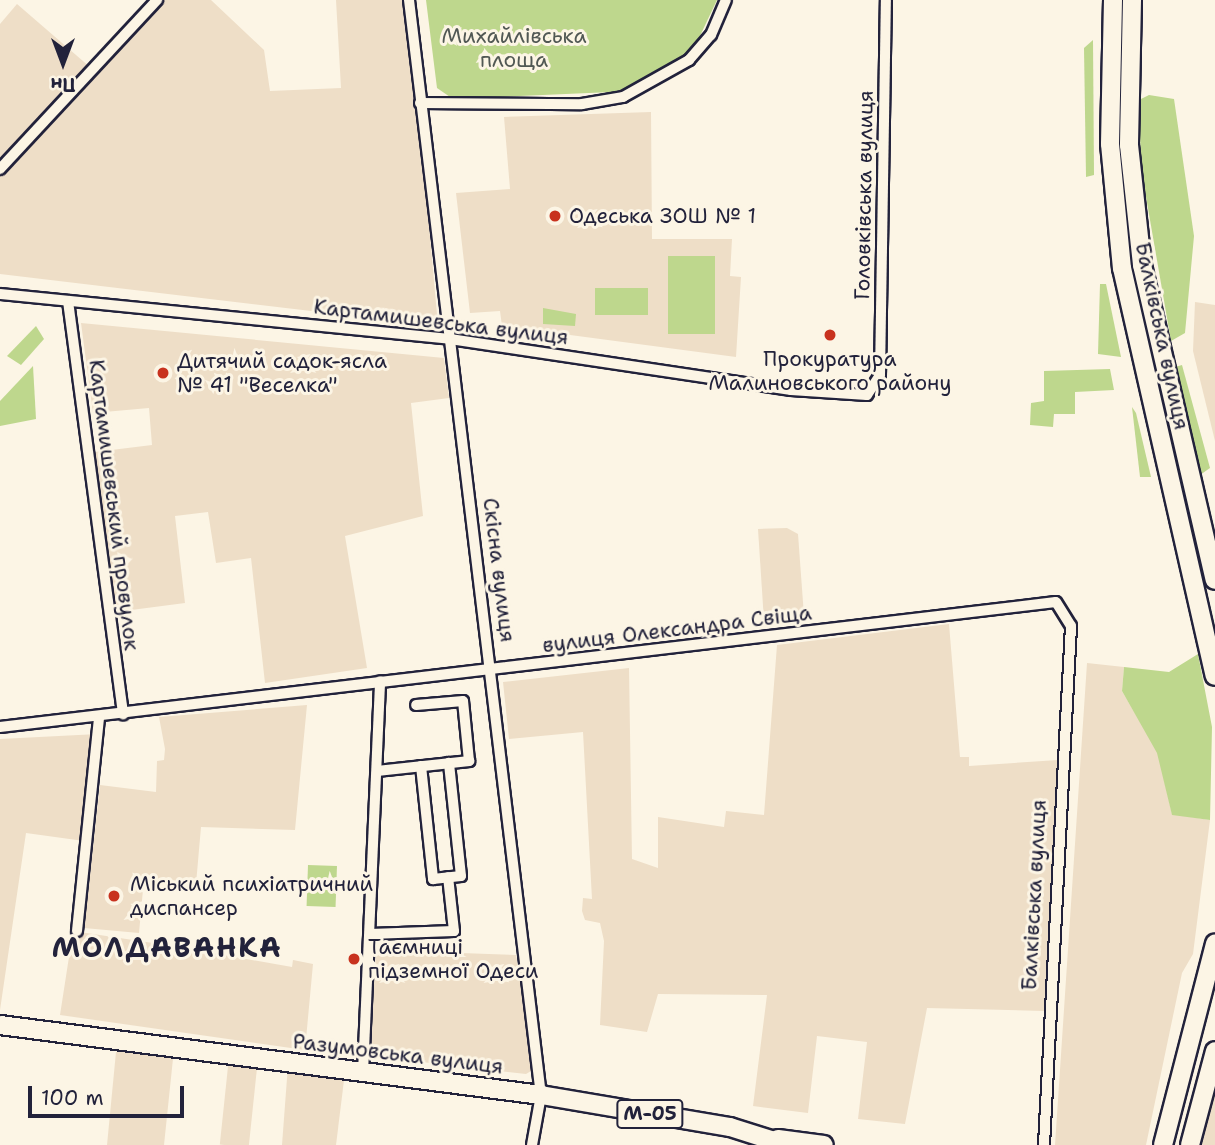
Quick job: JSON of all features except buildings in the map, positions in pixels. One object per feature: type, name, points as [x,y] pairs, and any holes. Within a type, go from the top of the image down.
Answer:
[{"type":"main road","name":"Балківська вулиця","points":[[1113,0],[1110,144],[1122,268],[1215,676]]},
{"type":"main road","name":"Балківська вулиця","points":[[1132,0],[1129,145],[1140,252],[1214,570]]},
{"type":"main road","points":[[1163,1145],[1215,944]]},
{"type":"main road","name":"Разумовська вулиця","points":[[0,1025],[541,1095],[781,1142],[824,1145]]},
{"type":"main road","points":[[1190,1145],[1215,1051]]},
{"type":"street","points":[[0,170],[157,0]]},
{"type":"street","name":"Cкісна вулиця","points":[[409,0],[492,670],[541,1095],[533,1145]]},
{"type":"street","points":[[420,103],[582,104],[623,97],[689,60],[711,35],[726,0]]},
{"type":"street","name":"Головківська вулиця","points":[[875,390],[886,0]]},
{"type":"street","name":"Картамишевська вулиця","points":[[0,294],[450,340],[857,398],[875,390]]},
{"type":"street","name":"Картамишевський провулок","points":[[68,301],[123,714]]},
{"type":"street","name":"вулиця Олександра Свіща","points":[[0,727],[492,670],[1046,601],[1064,607]]},
{"type":"street","name":"Балківська вулиця","points":[[1044,1145],[1071,626],[1064,607]]},
{"type":"street","points":[[363,1073],[380,681]]},
{"type":"street","points":[[377,771],[469,761],[463,701],[416,705]]},
{"type":"street","points":[[77,931],[99,717]]},
{"type":"street","points":[[421,766],[433,879],[461,876],[449,763]]},
{"type":"street","points":[[370,934],[454,931],[448,877]]},
{"type":"shaded area","points":[[163,0],[211,0],[264,50],[270,91],[341,88],[336,0],[409,0],[438,326],[0,274],[0,173]]},
{"type":"shaded area","points":[[17,4],[91,68],[0,168],[0,24]]},
{"type":"shaded area","name":"Одеська ЗОШ № 1","points":[[651,112],[652,239],[732,239],[730,276],[741,277],[736,357],[502,326],[500,311],[470,313],[456,193],[510,189],[504,117]]},
{"type":"shaded area","points":[[1195,302],[1215,305],[1215,441],[1193,351]]},
{"type":"shaded area","points":[[81,323],[444,358],[449,398],[411,403],[423,516],[345,536],[367,668],[265,683],[251,558],[216,563],[208,512],[175,516],[185,603],[116,612],[95,452],[152,445],[149,408],[93,413]]},
{"type":"shaded area","points":[[787,528],[798,534],[804,616],[764,621],[758,529]]},
{"type":"shaded area","points":[[949,624],[960,757],[969,757],[969,766],[1058,760],[1044,1011],[927,1008],[905,1124],[858,1119],[867,1042],[817,1036],[808,1113],[753,1106],[767,995],[658,994],[647,1032],[600,1025],[604,941],[600,923],[585,920],[582,911],[583,898],[592,899],[583,732],[509,739],[503,682],[629,668],[632,859],[658,868],[658,817],[724,827],[726,811],[764,815],[777,645]]},
{"type":"shaded area","points":[[1087,663],[1124,667],[1122,691],[1158,753],[1172,814],[1210,820],[1193,954],[1182,973],[1146,1145],[1055,1145]]},
{"type":"shaded area","points":[[307,705],[295,830],[201,827],[196,884],[144,879],[139,933],[84,928],[100,785],[156,792],[157,761],[164,760],[165,749],[159,717]]},
{"type":"shaded area","points":[[98,734],[84,841],[26,833],[0,1010],[0,739]]},
{"type":"shaded area","points":[[73,931],[153,943],[152,953],[189,956],[190,949],[292,967],[293,960],[313,964],[305,1050],[60,1015]]},
{"type":"shaded area","points":[[376,950],[516,955],[536,1068],[526,1074],[370,1056]]},
{"type":"shaded area","points":[[174,1049],[164,1145],[107,1145],[116,1052]]},
{"type":"shaded area","points":[[229,1057],[258,1060],[249,1145],[220,1145]]},
{"type":"shaded area","points":[[288,1065],[345,1072],[336,1145],[282,1145]]},
{"type":"shaded area","points":[[1215,1086],[1215,1145],[1201,1145]]},
{"type":"green space","name":"Михайлівська площа","points":[[426,0],[717,0],[699,38],[676,67],[635,91],[453,99],[437,88]]},
{"type":"green space","points":[[1093,40],[1094,175],[1086,177],[1084,48]]},
{"type":"green space","points":[[1149,95],[1174,99],[1194,236],[1185,333],[1171,341],[1141,168],[1139,100]]},
{"type":"green space","points":[[668,256],[715,256],[715,334],[668,334]]},
{"type":"green space","points":[[1100,284],[1106,284],[1121,357],[1098,354]]},
{"type":"green space","points":[[595,288],[648,288],[648,315],[595,315]]},
{"type":"green space","points":[[543,308],[576,314],[575,326],[543,324]]},
{"type":"green space","points":[[36,326],[44,339],[21,365],[7,356]]},
{"type":"green space","points":[[1182,365],[1210,468],[1200,475],[1175,367]]},
{"type":"green space","points":[[33,366],[36,419],[0,426],[0,401]]},
{"type":"green space","points":[[1110,369],[1114,390],[1075,392],[1075,414],[1054,414],[1053,427],[1030,425],[1031,403],[1044,401],[1044,371]]},
{"type":"green space","points":[[1132,407],[1136,413],[1151,477],[1140,477]]},
{"type":"green space","points":[[1198,654],[1212,727],[1210,820],[1172,815],[1157,753],[1122,691],[1124,667],[1169,672]]},
{"type":"green space","points":[[308,865],[337,866],[336,907],[307,906]]},
{"type":"place","name":"Одеська ЗОШ № 1","points":[[555,216]]},
{"type":"place","name":"Прокуратура Малиновського району","points":[[830,335]]},
{"type":"place","name":"Дитячий садок-ясла № 41 \"Веселка\"","points":[[163,373]]},
{"type":"place","name":"Міський психіатричний диспансер","points":[[114,896]]},
{"type":"place","name":"Таємниці підземної Одеси","points":[[354,959]]},
{"type":"district","name":"МОЛДАВАНКА","points":[[167,947]]}]
